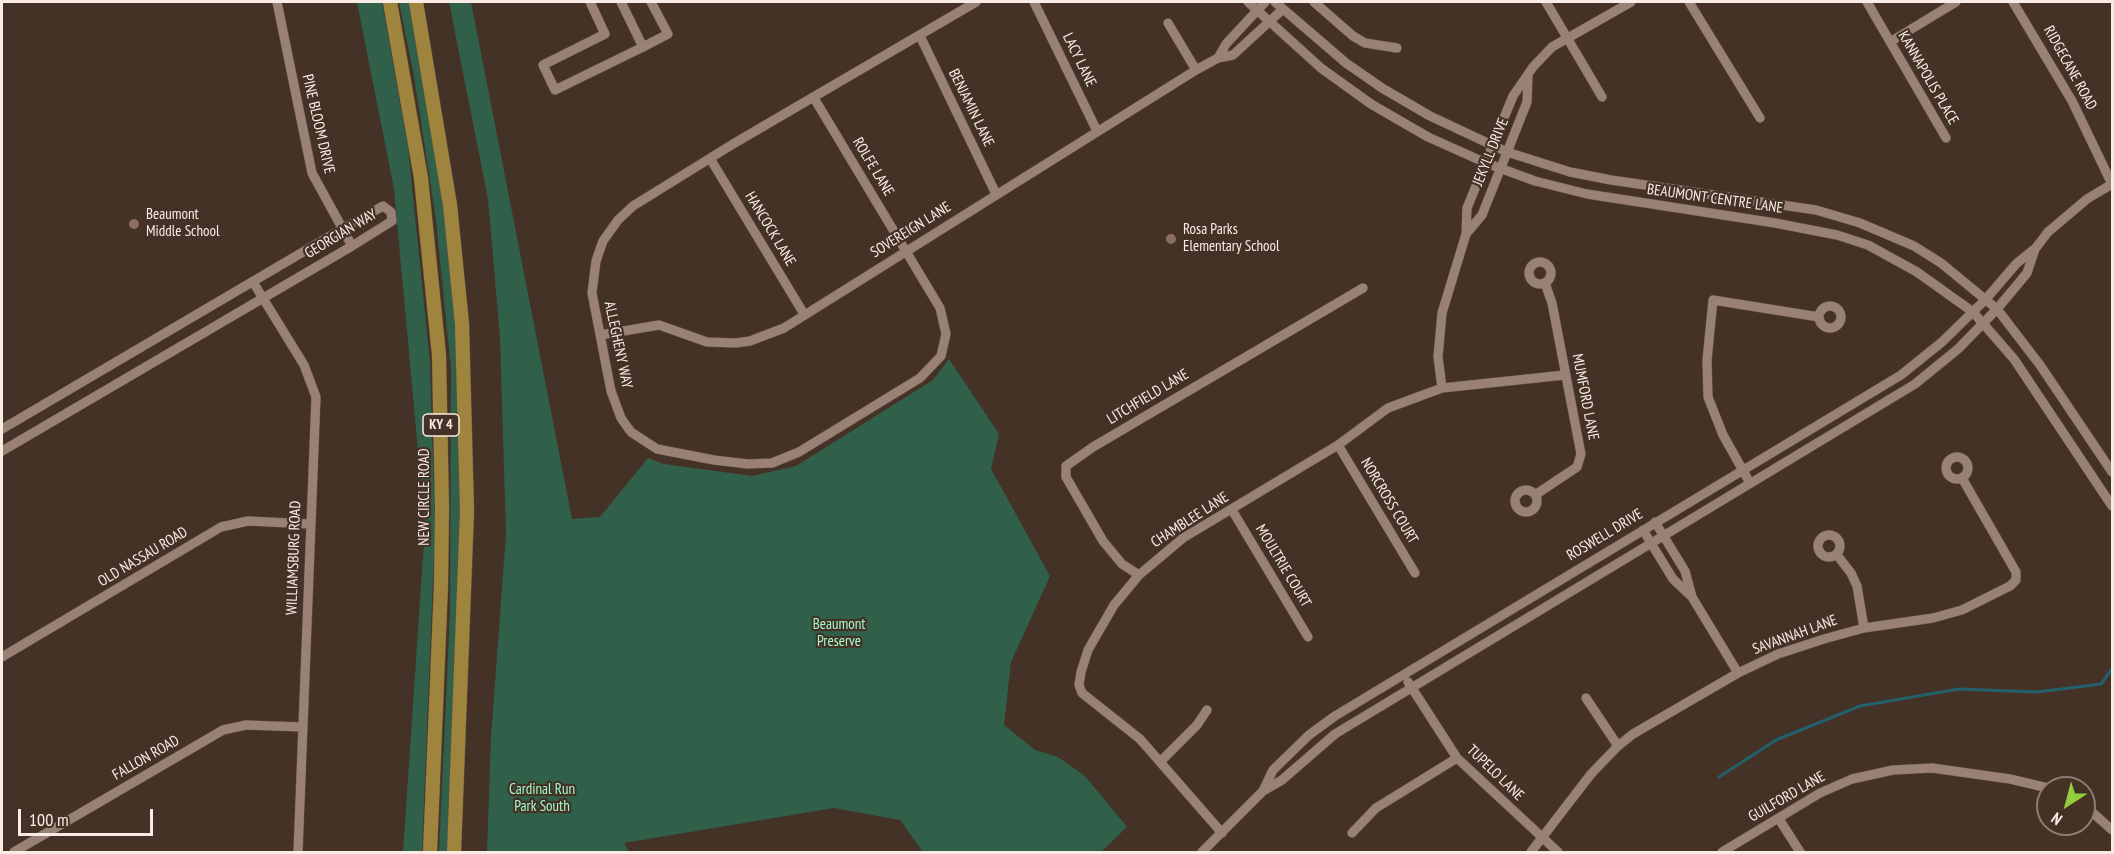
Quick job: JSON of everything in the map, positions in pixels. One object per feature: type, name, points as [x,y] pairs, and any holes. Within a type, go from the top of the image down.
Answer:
[{"type":"highway","name":"NEW CIRCLE ROAD","points":[[390,2],[421,178],[439,354],[441,574],[429,852]]},
{"type":"highway","name":"KY 4","points":[[416,2],[450,205],[462,324],[467,511],[454,852]]},
{"type":"street","name":"PINE BLOOM DRIVE","points":[[277,2],[312,173],[352,246]]},
{"type":"street","points":[[590,2],[605,34],[543,64],[555,90],[668,34],[651,2]]},
{"type":"street","points":[[621,2],[642,47]]},
{"type":"street","name":"ALLEGHENY WAY","points":[[906,251],[945,319],[944,345],[936,364],[920,378],[799,452],[772,463],[748,464],[674,454],[657,449],[637,437],[616,408],[592,292],[596,261],[603,241],[618,220],[633,206],[976,2]]},
{"type":"street","name":"LACY LANE","points":[[1034,2],[1097,131]]},
{"type":"street","name":"BEAUMONT CENTRE LANE","points":[[1248,2],[1321,68],[1380,109],[1428,137],[1500,169],[1587,194],[1776,223],[1837,235],[1868,245],[1899,262],[1972,312],[2014,359],[2112,506]]},
{"type":"street","name":"SOVEREIGN LANE","points":[[1218,58],[1226,44],[1265,2]]},
{"type":"street","name":"BEAUMONT CENTRE LANE","points":[[1275,2],[1346,63],[1382,88],[1430,116],[1507,152],[1570,172],[1611,180],[1816,210],[1894,236],[1941,263],[1997,309],[2040,365],[2112,472]]},
{"type":"street","points":[[1314,2],[1353,36],[1365,43],[1397,48]]},
{"type":"street","points":[[1546,2],[1602,97]]},
{"type":"street","name":"JEKYLL DRIVE","points":[[1442,388],[1438,357],[1442,313],[1466,234],[1467,208],[1513,96],[1552,48],[1630,2]]},
{"type":"street","points":[[1689,2],[1760,118]]},
{"type":"street","name":"KANNAPOLIS PLACE","points":[[1867,2],[1946,138]]},
{"type":"street","points":[[1890,42],[1956,2]]},
{"type":"street","name":"RIDGECANE ROAD","points":[[2013,2],[2072,102],[2112,184]]},
{"type":"street","name":"SOVEREIGN LANE","points":[[600,335],[659,325],[707,342],[736,343],[766,336],[1196,70],[1218,58],[1233,55],[1283,9]]},
{"type":"street","points":[[1168,23],[1196,70]]},
{"type":"street","name":"BENJAMIN LANE","points":[[920,36],[996,194]]},
{"type":"street","name":"JEKYLL DRIVE","points":[[1466,234],[1482,215],[1527,102],[1528,76]]},
{"type":"street","name":"ROLFE LANE","points":[[814,98],[906,251]]},
{"type":"street","name":"HANCOCK LANE","points":[[711,160],[804,314]]},
{"type":"street","points":[[2035,249],[2068,213],[2112,184]]},
{"type":"street","name":"GEORGIAN WAY","points":[[2,429],[383,206],[391,212],[392,221],[352,246],[2,451]]},
{"type":"street","name":"ROSWELL DRIVE","points":[[1263,791],[1273,770],[1309,735],[1403,675],[1901,375],[1986,299],[2016,264],[2035,249]]},
{"type":"street","name":"ROSWELL DRIVE","points":[[1202,852],[1263,791],[1282,780],[1335,734],[1915,384],[1958,349],[1997,309],[2026,273],[2035,249]]},
{"type":"street","name":"WILLIAMSBURG ROAD","points":[[254,282],[304,365],[316,396],[298,852]]},
{"type":"street","name":"MUMFORD LANE","points":[[1535,495],[1577,468],[1581,459],[1552,303],[1545,283]]},
{"type":"street","name":"LITCHFIELD LANE","points":[[1139,575],[1122,564],[1103,541],[1066,477],[1066,466],[1092,447],[1363,288]]},
{"type":"street","points":[[1750,483],[1723,435],[1708,397],[1707,360],[1713,300],[1820,316]]},
{"type":"street","name":"CHAMBLEE LANE","points":[[1222,833],[1161,761],[1119,721],[1085,697],[1079,685],[1081,672],[1096,635],[1114,605],[1139,575],[1183,538],[1338,445],[1375,416],[1442,388],[1564,375]]},
{"type":"street","points":[[62,394],[71,409]]},
{"type":"street","name":"NORCROSS COURT","points":[[1338,445],[1415,573]]},
{"type":"street","name":"SAVANNAH LANE","points":[[1531,852],[1596,768],[1618,746],[1634,734],[1738,673],[1778,654],[1864,627],[1933,618],[1962,610],[1995,595],[2016,580],[2016,572],[1962,478]]},
{"type":"street","name":"MOULTRIE COURT","points":[[1232,510],[1308,637]]},
{"type":"street","name":"OLD NASSAU ROAD","points":[[2,657],[221,527],[248,521],[310,524]]},
{"type":"street","points":[[1655,522],[1685,571],[1692,597]]},
{"type":"street","points":[[1643,530],[1673,579],[1692,597],[1738,673]]},
{"type":"street","points":[[1836,555],[1851,573],[1857,586],[1864,627]]},
{"type":"street","name":"TUPELO LANE","points":[[1403,675],[1456,758],[1541,839],[1558,852]]},
{"type":"street","points":[[1586,698],[1618,746]]},
{"type":"street","points":[[1161,761],[1197,725],[1207,710]]},
{"type":"street","name":"FALLON ROAD","points":[[14,852],[223,730],[246,725],[302,728]]},
{"type":"street","points":[[1352,833],[1376,808],[1456,758]]},
{"type":"street","name":"GUILFORD LANE","points":[[1722,852],[1820,793],[1852,779],[1904,768],[1932,768],[2010,779],[2036,785]]},
{"type":"street","points":[[2096,816],[2112,830]]},
{"type":"street","points":[[1779,819],[1800,852]]},
{"type":"green space","points":[[357,2],[382,2],[408,148],[430,362],[435,527],[422,852],[403,852],[425,527],[394,189]]},
{"type":"green space","points":[[399,2],[410,2],[447,226],[459,369],[461,553],[449,852],[439,852],[450,612],[451,369],[436,220],[414,76]]},
{"type":"green space","name":"Beaumont Preserve","points":[[449,2],[471,2],[572,519],[600,517],[648,458],[664,464],[752,476],[796,466],[933,380],[949,359],[999,434],[991,469],[1050,576],[1011,662],[1004,725],[1035,750],[1058,757],[1085,776],[1127,827],[1101,852],[923,852],[900,820],[834,808],[624,843],[629,852],[487,852],[491,737],[506,534],[500,337],[488,199]]},
{"type":"waterway","points":[[1719,777],[1776,740],[1860,706],[1959,689],[2037,692],[2101,684],[2112,669]]},
{"type":"place","name":"Beaumont Middle School","points":[[134,224]]},
{"type":"place","name":"Rosa Parks Elementary School","points":[[1171,239]]},
{"type":"park label","name":"Cardinal Run Park South","points":[[542,798]]}]
